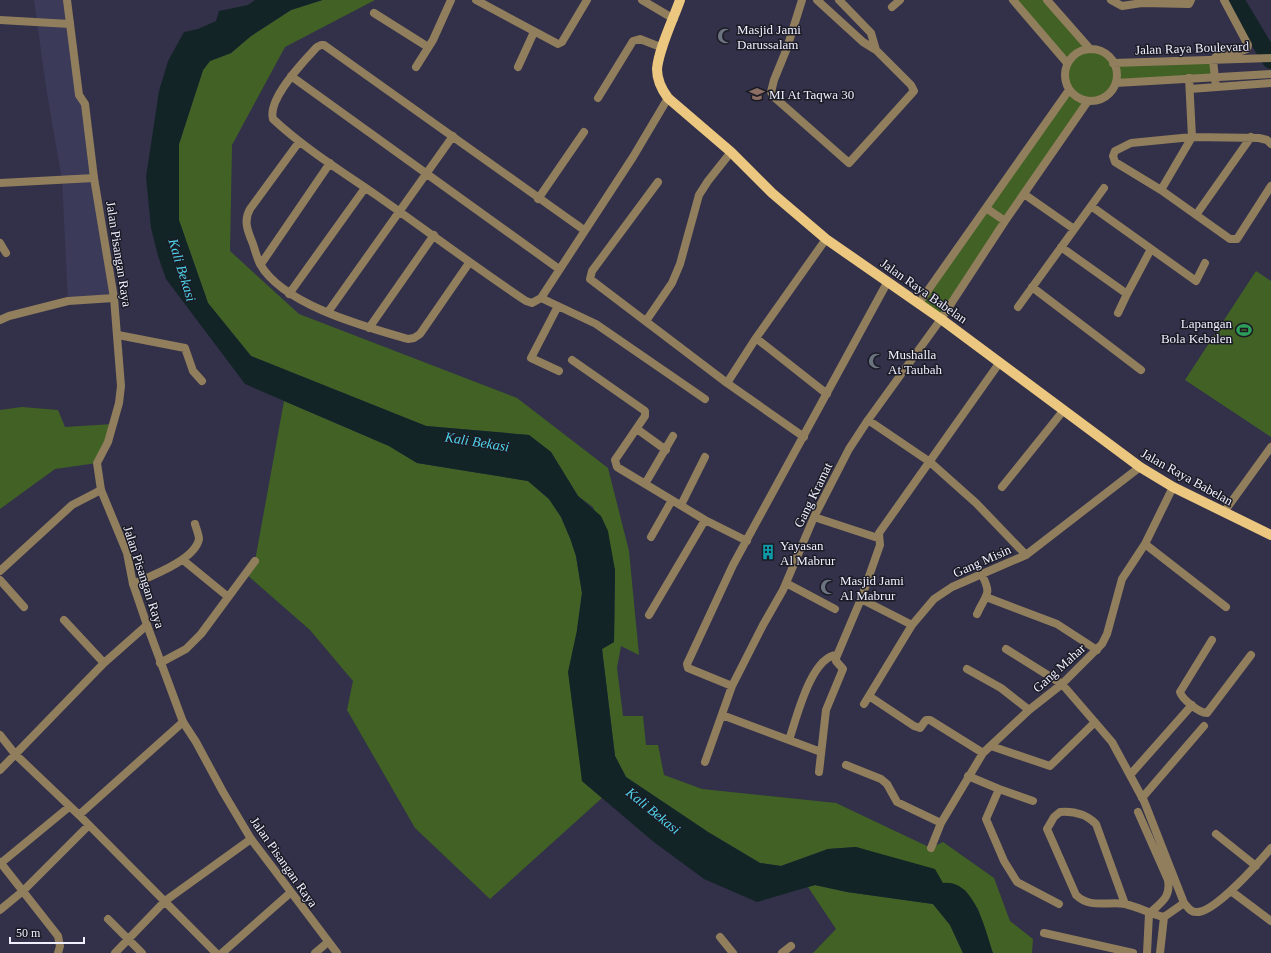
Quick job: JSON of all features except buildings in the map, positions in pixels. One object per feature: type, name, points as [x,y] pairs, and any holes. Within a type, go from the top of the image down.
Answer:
[{"type":"main road","name":"Jalan Raya Babelan","points":[[680,0],[663,48],[658,69],[662,89],[668,98],[731,152],[772,193],[826,239],[919,303],[1140,467],[1173,487],[1271,535]]},
{"type":"street","name":"Jalan Pisangan Raya","points":[[67,0],[79,95],[85,104],[94,178],[114,298],[118,335],[121,386],[119,403],[108,442],[97,463],[101,490],[127,553],[133,584],[160,663],[183,722],[251,839],[290,893],[337,953]]},
{"type":"street","points":[[416,67],[428,47],[451,0]]},
{"type":"street","points":[[476,0],[558,44],[562,42],[587,0]]},
{"type":"street","points":[[642,0],[674,19]]},
{"type":"street","points":[[802,0],[771,92],[774,97],[849,163],[914,91],[914,87],[876,50],[863,42],[817,0]]},
{"type":"street","points":[[839,0],[871,33],[876,50]]},
{"type":"street","points":[[892,7],[900,0]]},
{"type":"street","points":[[1013,0],[1067,63]]},
{"type":"street","points":[[1047,0],[1090,49]]},
{"type":"street","points":[[1111,0],[1122,6],[1141,2],[1189,4],[1191,0]]},
{"type":"street","points":[[1216,87],[1213,60],[1221,53],[1242,51],[1247,49],[1248,45],[1224,0]]},
{"type":"street","points":[[835,17],[845,7]]},
{"type":"street","points":[[374,13],[428,47]]},
{"type":"street","points":[[0,20],[70,24]]},
{"type":"street","points":[[518,67],[534,32]]},
{"type":"street","points":[[598,98],[633,41],[640,39],[663,48]]},
{"type":"street","points":[[584,230],[538,199],[453,136],[324,45],[317,48],[290,76],[277,101],[272,116],[273,119],[299,142],[434,235],[469,263],[526,301],[535,302],[541,298],[633,157],[668,98]]},
{"type":"street","points":[[1090,49],[1104,52],[1113,62],[1116,72],[1116,83],[1110,93],[1100,100],[1088,101],[1077,98],[1069,90],[1064,77],[1067,63],[1077,53],[1090,49]]},
{"type":"street","name":"Jalan Raya Boulevard","points":[[1113,62],[1271,58]]},
{"type":"street","points":[[1116,83],[1271,74]]},
{"type":"street","points":[[290,76],[559,269]]},
{"type":"street","points":[[1161,190],[1192,137],[1189,78]]},
{"type":"street","points":[[1190,89],[1271,83]]},
{"type":"street","points":[[919,303],[1069,90]]},
{"type":"street","name":"Gang Kramat","points":[[705,762],[732,686],[786,583],[814,517],[832,480],[868,420],[941,319],[1005,221],[1088,101]]},
{"type":"street","points":[[538,199],[584,132]]},
{"type":"street","points":[[328,312],[453,136]]},
{"type":"street","points":[[1271,144],[1265,139],[1251,137],[1192,137],[1131,143],[1115,151],[1113,156],[1115,162],[1161,190],[1230,239],[1235,240],[1271,186]]},
{"type":"street","points":[[1196,215],[1251,137]]},
{"type":"street","points":[[299,142],[252,206],[247,217],[247,229],[261,264],[274,281],[289,294],[328,312],[369,328],[408,339],[417,337],[469,263]]},
{"type":"street","points":[[646,321],[672,283],[680,264],[699,195],[731,152]]},
{"type":"street","points":[[261,264],[330,163]]},
{"type":"street","points":[[0,183],[94,178]]},
{"type":"street","points":[[658,182],[590,276],[592,281],[727,383],[804,437]]},
{"type":"street","points":[[289,294],[365,188]]},
{"type":"street","points":[[1018,306],[1104,188]]},
{"type":"street","points":[[1024,194],[1074,229]]},
{"type":"street","points":[[1091,206],[1196,281],[1206,263]]},
{"type":"street","points":[[986,208],[1005,221]]},
{"type":"street","points":[[369,328],[434,235]]},
{"type":"street","points":[[727,383],[756,338],[826,239]]},
{"type":"street","points":[[0,243],[6,253]]},
{"type":"street","points":[[1061,247],[1127,294]]},
{"type":"street","points":[[1118,313],[1151,250]]},
{"type":"street","points":[[732,686],[688,668],[687,664],[733,565],[888,281]]},
{"type":"street","points":[[1032,287],[1141,370]]},
{"type":"street","points":[[0,320],[9,316],[68,301],[114,298]]},
{"type":"street","points":[[541,298],[596,324],[706,399]]},
{"type":"street","points":[[558,306],[531,358],[559,371]]},
{"type":"street","points":[[0,311],[9,316]]},
{"type":"street","points":[[118,335],[185,348],[193,371],[202,381]]},
{"type":"street","points":[[756,338],[827,394]]},
{"type":"street","points":[[572,360],[644,409],[646,414],[616,458],[615,463],[617,467],[681,504],[705,520],[747,541]]},
{"type":"street","points":[[819,772],[828,705],[843,670],[836,661],[836,655],[861,599],[880,545],[878,538],[883,526],[1000,362]]},
{"type":"street","points":[[1002,487],[1063,411]]},
{"type":"street","points":[[868,420],[930,462],[976,503],[1026,555]]},
{"type":"street","points":[[637,429],[666,450]]},
{"type":"street","points":[[645,484],[674,436]]},
{"type":"street","points":[[1224,512],[1271,447]]},
{"type":"street","points":[[681,504],[705,457]]},
{"type":"street","name":"Gang Misin","points":[[864,704],[912,625],[926,607],[942,593],[981,573],[1026,555],[1140,467]]},
{"type":"street","name":"Gang Mahar","points":[[931,848],[941,823],[983,753],[1029,710],[1062,684],[1102,644],[1107,634],[1122,580],[1145,544],[1173,487]]},
{"type":"street","points":[[0,571],[72,505],[101,490]]},
{"type":"street","points":[[651,537],[672,500]]},
{"type":"street","points":[[814,517],[878,538]]},
{"type":"street","points":[[649,616],[705,520]]},
{"type":"street","points":[[133,584],[183,560],[195,548],[199,539],[195,524]]},
{"type":"street","points":[[1145,544],[1226,608]]},
{"type":"street","points":[[183,560],[227,596]]},
{"type":"street","points":[[160,663],[183,651],[194,641],[255,561]]},
{"type":"street","points":[[977,614],[988,590],[981,573]]},
{"type":"street","points":[[0,580],[24,607]]},
{"type":"street","points":[[786,583],[835,609]]},
{"type":"street","points":[[986,597],[1057,624],[1097,650]]},
{"type":"street","points":[[861,599],[912,625]]},
{"type":"street","points":[[64,620],[104,663]]},
{"type":"street","points":[[0,770],[104,663],[147,626]]},
{"type":"street","points":[[1212,640],[1180,690],[1180,694],[1203,713],[1207,713],[1251,655]]},
{"type":"street","points":[[1006,649],[1062,684],[1112,742],[1142,798],[1184,902],[1190,910],[1199,912],[1205,910],[1231,891],[1256,866],[1271,848]]},
{"type":"street","points":[[789,740],[812,676],[825,660],[836,655]]},
{"type":"street","points":[[967,669],[1001,688],[1029,710]]},
{"type":"street","points":[[869,696],[914,726],[920,728],[926,720],[930,720],[983,753]]},
{"type":"street","points":[[1130,775],[1192,705]]},
{"type":"street","points":[[722,715],[821,752]]},
{"type":"street","points":[[79,815],[183,722]]},
{"type":"street","points":[[991,746],[1050,766],[1094,722]]},
{"type":"street","points":[[1142,798],[1204,726]]},
{"type":"street","points":[[0,735],[15,754],[79,815],[216,953]]},
{"type":"street","points":[[846,765],[881,779],[887,784],[897,802],[941,823]]},
{"type":"street","points":[[968,776],[1033,801]]},
{"type":"street","points":[[999,789],[986,819],[1004,861],[1017,882],[1059,904]]},
{"type":"street","points":[[58,953],[60,946],[58,936],[1,862],[70,807]]},
{"type":"street","points":[[1125,904],[1096,824],[1092,820],[1076,812],[1060,812],[1054,817],[1047,828],[1076,895],[1080,899],[1092,904],[1125,904],[1150,914],[1164,917]]},
{"type":"street","points":[[1138,812],[1168,880],[1169,888],[1167,897],[1150,914],[1147,953]]},
{"type":"street","points":[[0,910],[23,891],[89,825]]},
{"type":"street","points":[[1216,834],[1256,866]]},
{"type":"street","points":[[114,953],[165,901],[251,839]]},
{"type":"street","points":[[1231,891],[1271,922]]},
{"type":"street","points":[[222,953],[290,893]]},
{"type":"street","points":[[1160,953],[1164,917],[1184,902]]},
{"type":"street","points":[[108,918],[142,953]]},
{"type":"street","points":[[1044,933],[1133,953]]},
{"type":"street","points":[[720,937],[733,953]]},
{"type":"street","points":[[315,953],[328,942]]},
{"type":"street","points":[[782,953],[791,946]]},
{"type":"shaded area","points":[[34,0],[67,0],[78,85],[85,104],[114,298],[68,301],[62,180],[46,87]]},
{"type":"green space","points":[[323,0],[375,0],[285,47],[232,145],[230,251],[299,314],[517,398],[608,468],[629,551],[639,655],[621,646],[617,668],[623,716],[643,716],[646,745],[658,745],[664,775],[702,789],[836,803],[931,848],[943,842],[994,878],[1010,921],[1033,939],[1032,953],[993,953],[978,909],[965,890],[943,884],[892,858],[856,847],[828,849],[781,866],[760,863],[708,832],[626,777],[615,756],[602,649],[614,642],[615,570],[593,507],[578,496],[551,452],[529,435],[426,426],[251,356],[208,303],[179,221],[179,144],[203,70],[210,61],[231,53],[251,36],[291,10]]},
{"type":"green space","points":[[1013,0],[1047,0],[1090,49],[1104,52],[1113,62],[1213,60],[1214,77],[1116,83],[1104,96],[1088,101],[941,319],[919,303],[1069,90],[1064,77],[1067,63]]},
{"type":"green space","name":"Lapangan Bola Kebalen","points":[[1256,271],[1271,281],[1271,437],[1185,380]]},
{"type":"green space","points":[[284,401],[389,446],[417,463],[528,481],[549,499],[561,517],[570,538],[576,556],[582,593],[577,630],[582,781],[602,798],[490,899],[415,828],[347,710],[353,681],[310,630],[245,573],[255,561]]},
{"type":"green space","points":[[22,407],[58,410],[65,427],[113,424],[97,463],[55,469],[0,509],[0,410]]},
{"type":"green space","points":[[815,885],[847,892],[933,904],[950,925],[963,953],[813,953],[836,929],[808,887]]},
{"type":"water","name":"Kali Bekasi","points":[[255,0],[322,0],[291,10],[251,36],[231,53],[210,61],[203,70],[179,144],[179,220],[208,303],[251,356],[426,426],[529,435],[551,452],[578,496],[601,516],[608,531],[615,570],[614,642],[602,649],[615,756],[626,777],[708,832],[760,863],[781,866],[828,849],[856,847],[935,869],[943,883],[954,884],[963,889],[971,897],[987,932],[993,953],[963,953],[950,925],[933,904],[847,892],[815,885],[757,902],[704,879],[655,843],[582,781],[568,672],[577,630],[582,593],[576,556],[570,538],[561,517],[549,499],[528,481],[417,463],[389,446],[245,384],[166,279],[151,228],[146,177],[159,91],[168,61],[184,32],[198,29],[216,21],[219,11],[248,5]]},
{"type":"waterway","points":[[1235,0],[1271,60]]},
{"type":"place","name":"Masjid Jami Darussalam","points":[[725,36]]},
{"type":"place","name":"MI At Taqwa 30","points":[[757,94]]},
{"type":"place","name":"Lapangan Bola Kebalen","points":[[1244,330]]},
{"type":"place","name":"Mushalla At Taubah","points":[[876,361]]},
{"type":"place","name":"Yayasan Al Mabrur","points":[[768,552]]},
{"type":"place","name":"Masjid Jami Al Mabrur","points":[[828,587]]}]
